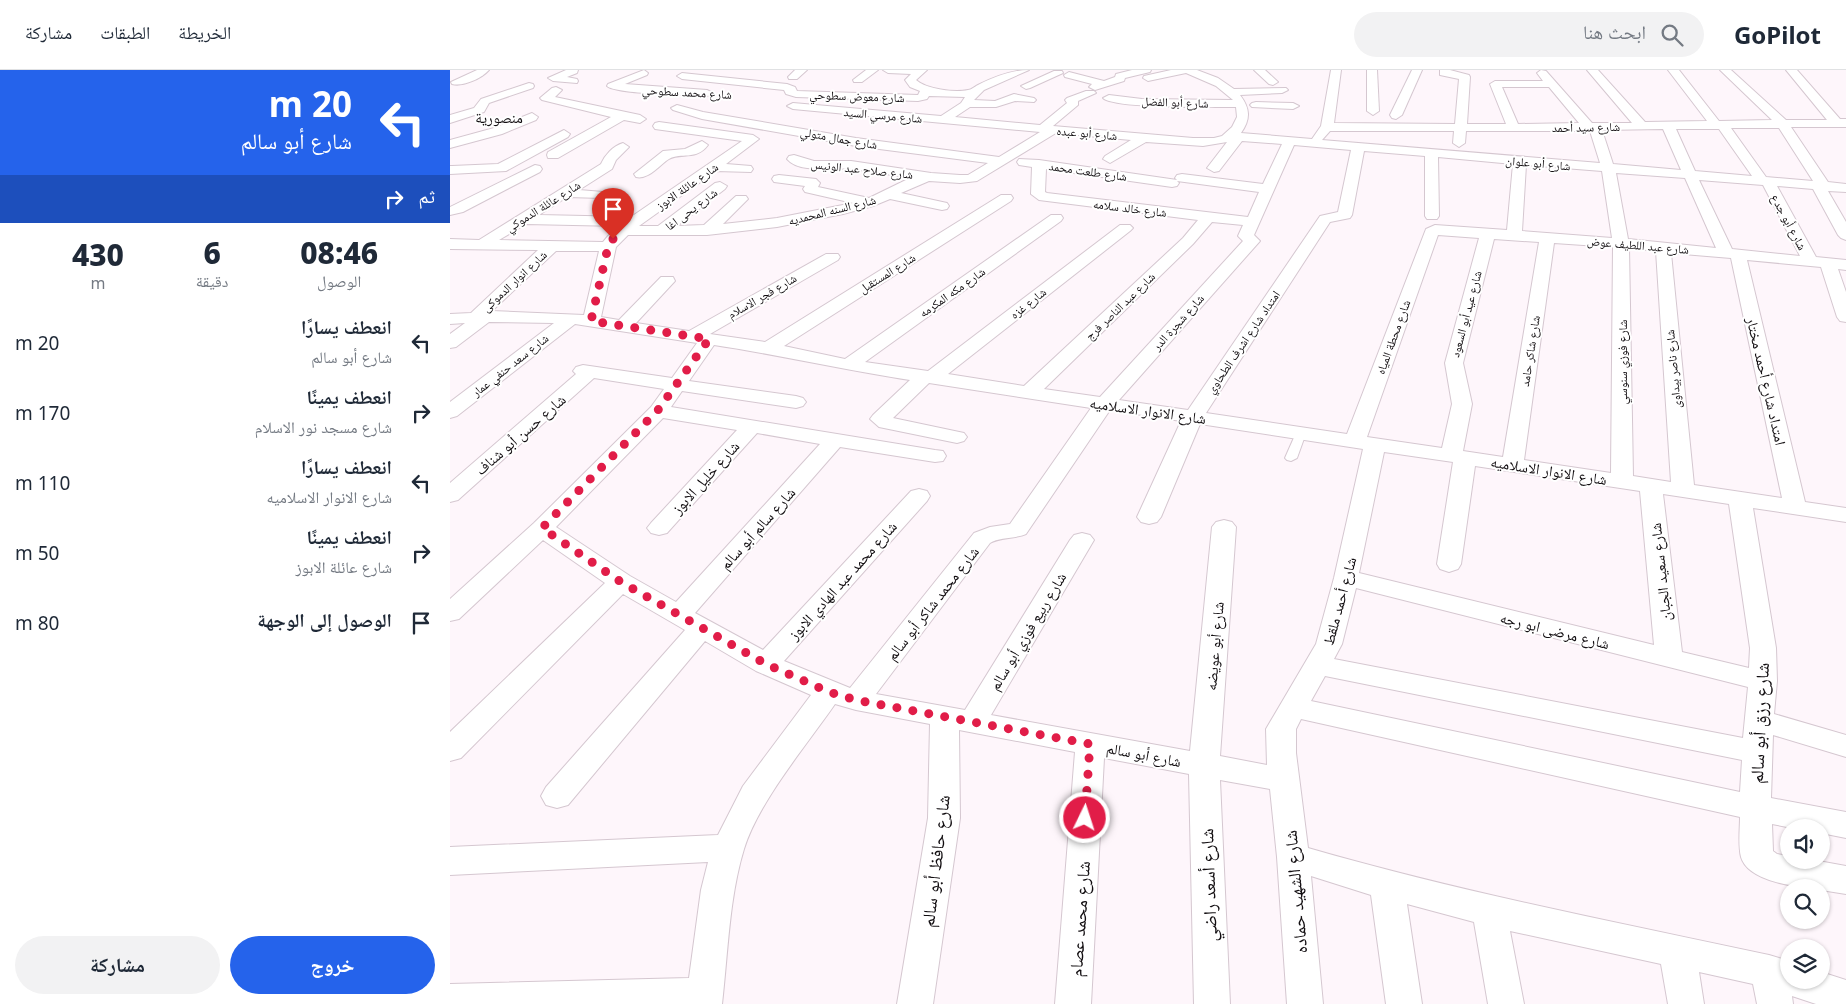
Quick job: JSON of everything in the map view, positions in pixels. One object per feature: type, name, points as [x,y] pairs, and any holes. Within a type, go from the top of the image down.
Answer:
[{"type":"street","points":[[453,80],[466,70]]},
{"type":"street","points":[[453,80],[475,76],[484,70]]},
{"type":"street","points":[[793,77],[802,70]]},
{"type":"street","points":[[873,70],[853,80],[874,82]]},
{"type":"street","points":[[888,70],[922,70]]},
{"type":"street","points":[[911,83],[911,78],[922,70]]},
{"type":"street","points":[[943,120],[970,99],[980,88],[1024,70]]},
{"type":"street","points":[[1187,70],[1221,83],[1282,90]]},
{"type":"street","name":"شارع السنه المحمديه","points":[[523,219],[567,220],[661,231],[707,230],[723,235],[752,226],[828,213],[864,204],[921,179],[931,177],[968,179],[976,176],[1048,130],[1073,104],[1072,100],[1120,79],[1120,76],[1187,70]]},
{"type":"street","points":[[1259,70],[1273,82]]},
{"type":"street","points":[[1312,143],[1327,126],[1336,70]]},
{"type":"street","points":[[1372,70],[1373,111]]},
{"type":"street","points":[[1384,125],[1418,70]]},
{"type":"street","points":[[1445,70],[1444,73],[1465,77],[1458,156]]},
{"type":"street","points":[[1539,70],[1592,127]]},
{"type":"street","points":[[1592,70],[1642,126]]},
{"type":"street","name":"شارع أبو جدع","points":[[1673,70],[1765,182],[1819,263],[1846,317]]},
{"type":"street","points":[[1725,70],[1783,124],[1821,186],[1846,235]]},
{"type":"street","points":[[1791,70],[1841,124]]},
{"type":"street","points":[[1031,84],[1054,72],[1096,88]]},
{"type":"street","points":[[571,74],[587,73]]},
{"type":"street","points":[[462,103],[481,104],[537,76]]},
{"type":"street","name":"شارع معوض سطوحي","points":[[682,76],[787,86],[791,89],[792,105],[921,95],[970,99],[996,104],[1016,97],[1030,100]]},
{"type":"street","name":"شارع محمد سطوحي","points":[[650,82],[637,89],[612,86],[627,79],[650,82],[720,99],[699,114]]},
{"type":"street","points":[[631,100],[650,82]]},
{"type":"street","points":[[899,85],[911,83],[925,88],[921,95]]},
{"type":"street","points":[[1214,168],[1243,117],[1241,105],[1237,98],[1221,83]]},
{"type":"street","points":[[1514,128],[1496,83],[1552,84]]},
{"type":"street","points":[[992,84],[1031,84],[1050,88]]},
{"type":"street","points":[[1197,84],[1254,85]]},
{"type":"street","points":[[450,94],[474,89]]},
{"type":"street","points":[[605,96],[619,97],[637,89]]},
{"type":"street","points":[[1107,110],[1116,109],[1141,92],[1150,90]]},
{"type":"street","points":[[580,92],[554,92],[547,96],[547,99],[640,119]]},
{"type":"street","name":"شارع محمد سطوحي","points":[[751,95],[792,105]]},
{"type":"street","name":"شارع أبو الفضل","points":[[1109,98],[1293,106]]},
{"type":"street","points":[[450,153],[532,115],[568,103]]},
{"type":"street","points":[[451,119],[480,110],[481,104]]},
{"type":"street","name":"شارع مرسي السيد","points":[[792,105],[805,117],[824,109],[858,117],[873,114],[943,120]]},
{"type":"street","points":[[699,114],[732,106]]},
{"type":"street","name":"شارع جمال متولي","points":[[677,108],[699,114],[868,144],[1003,160]]},
{"type":"street","points":[[450,144],[498,132],[532,115]]},
{"type":"street","points":[[522,156],[544,157],[554,155],[622,116]]},
{"type":"street","points":[[812,134],[834,123],[858,117]]},
{"type":"street","name":"شارع أبو عبده","points":[[943,120],[1173,141],[1220,141],[1235,134]]},
{"type":"street","points":[[472,124],[493,133]]},
{"type":"street","name":"شارع سيد أحمد","points":[[1327,126],[1384,125],[1514,128],[1538,137],[1592,127],[1841,124]]},
{"type":"street","points":[[971,137],[994,125]]},
{"type":"street","name":"شارع عائلة الابوز","points":[[608,247],[629,226],[753,139],[659,126]]},
{"type":"street","name":"امتداد شارع أحمد مختار","points":[[1668,126],[1732,254],[1795,507]]},
{"type":"street","name":"شارع فوزي سنوسي","points":[[1592,127],[1608,168],[1621,243],[1622,481]]},
{"type":"street","name":"شارع أبو علوان","points":[[1215,129],[1235,134],[1290,141],[1846,188]]},
{"type":"street","points":[[868,144],[890,132]]},
{"type":"street","points":[[450,138],[493,133]]},
{"type":"street","points":[[451,170],[498,168],[564,134]]},
{"type":"street","points":[[888,146],[908,134]]},
{"type":"street","points":[[1538,137],[1541,163]]},
{"type":"street","points":[[1110,159],[1143,138]]},
{"type":"street","points":[[1161,151],[1173,141]]},
{"type":"street","points":[[1252,222],[1290,141]]},
{"type":"street","points":[[922,151],[938,142]]},
{"type":"street","points":[[963,156],[984,144]]},
{"type":"street","points":[[645,168],[668,154],[688,153],[702,145]]},
{"type":"street","name":"امتداد شارع اشرف الطحاوي","points":[[1149,516],[1193,417],[1325,219],[1344,215],[1358,147]]},
{"type":"street","points":[[1431,153],[1432,224]]},
{"type":"street","name":"شارع صلاح عبد الونيس","points":[[794,159],[806,163],[849,165],[931,177]]},
{"type":"street","name":"شارع عائلة الدموكي","points":[[483,244],[607,166],[609,160],[645,168]]},
{"type":"street","name":"شارع طلعت محمد","points":[[1003,160],[1269,189]]},
{"type":"street","points":[[451,170],[472,161]]},
{"type":"street","points":[[1514,234],[1520,161]]},
{"type":"street","name":"شارع خالد سلامه","points":[[1039,164],[1038,194],[1044,197],[1252,222]]},
{"type":"street","points":[[713,167],[746,169]]},
{"type":"street","points":[[645,168],[695,179]]},
{"type":"street","points":[[450,211],[458,209],[535,169]]},
{"type":"street","points":[[779,179],[811,182],[813,184],[810,188],[864,204]]},
{"type":"street","name":"شارع يحى اغا","points":[[661,231],[720,186]]},
{"type":"street","points":[[1076,201],[1088,191]]},
{"type":"street","points":[[564,193],[598,195]]},
{"type":"street","points":[[889,194],[942,206]]},
{"type":"street","points":[[799,197],[864,204]]},
{"type":"street","name":"شارع المستقبل","points":[[768,348],[1006,198]]},
{"type":"street","points":[[707,230],[741,199]]},
{"type":"street","points":[[752,226],[759,209]]},
{"type":"street","points":[[531,245],[582,210]]},
{"type":"street","name":"شارع عبد الناصر فرج","points":[[1029,392],[1188,242],[1208,217]]},
{"type":"street","name":"شارع مكه المكرمه","points":[[848,365],[1056,218]]},
{"type":"street","name":"شارع شجرة الدر","points":[[1104,404],[1252,241],[1246,236],[1252,222]]},
{"type":"street","name":"شارع عبد اللطيف عوض","points":[[1432,224],[1440,229],[1621,243],[1846,265]]},
{"type":"street","name":"شارع محطة المياه","points":[[1365,442],[1432,224]]},
{"type":"street","name":"شارع غزه","points":[[958,437],[886,423],[880,420],[928,377],[1125,228]]},
{"type":"street","name":"شارع عيد أبو السعود","points":[[1449,564],[1462,404],[1454,363],[1488,233]]},
{"type":"street","name":"شارع شاكر حامد","points":[[1513,464],[1547,237]]},
{"type":"street","points":[[450,244],[608,247],[581,319]]},
{"type":"street","name":"شارع انوار الدموكى","points":[[450,342],[481,317],[552,246]]},
{"type":"street","name":"شارع ناصر بيداوى","points":[[1664,247],[1683,490]]},
{"type":"street","name":"شارع فجر الاسلام","points":[[701,337],[832,257]]},
{"type":"street","points":[[623,326],[666,281]]},
{"type":"street","name":"شارع الانوار الاسلاميه","points":[[450,319],[481,317],[581,319],[768,348],[848,365],[1846,515]]},
{"type":"street","name":"شارع سعد حنفي عمار","points":[[450,412],[581,319]]},
{"type":"street","points":[[450,613],[542,528],[658,410],[677,385],[701,337]]},
{"type":"street","name":"شارع حسن أبو شناف","points":[[450,495],[586,372],[677,385]]},
{"type":"street","points":[[677,385],[796,402]]},
{"type":"street","name":"شارع محمد شاكر أبو سالم","points":[[705,1000],[718,890],[728,848],[754,795],[982,538],[990,533],[1006,534],[1018,529],[1104,404]]},
{"type":"street","points":[[658,410],[935,456]]},
{"type":"street","name":"شارع خليل الابوز","points":[[659,528],[752,426]]},
{"type":"street","name":"شارع سالم أبو سالم","points":[[557,796],[690,621],[835,440]]},
{"type":"street","name":"شارع أحمد ملقط","points":[[1284,780],[1281,753],[1282,729],[1292,706],[1329,644],[1346,578],[1365,442]]},
{"type":"street","name":"شارع سعيد الجبان","points":[[1651,485],[1669,658]]},
{"type":"street","name":"شارع محمد عبد الهادي الابوز","points":[[766,664],[919,496]]},
{"type":"street","name":"شارع رزق أبو سالم","points":[[1740,499],[1763,648],[1763,681],[1759,720],[1755,808],[1757,856],[1764,863],[1772,867],[1846,880]]},
{"type":"street","name":"شارع أبو عويضه","points":[[1204,765],[1224,527]]},
{"type":"street","name":"شارع أبو سالم","points":[[542,528],[621,582],[766,664],[843,696],[1284,780]]},
{"type":"street","name":"شارع ربيع فوزي أبو سالم","points":[[959,719],[1082,540]]},
{"type":"street","name":"شارع مرضى ابو رجه","points":[[1346,578],[1763,681]]},
{"type":"street","points":[[450,750],[621,582]]},
{"type":"street","points":[[1318,665],[1758,752]]},
{"type":"street","points":[[1292,706],[1755,808],[1846,825]]},
{"type":"street","name":"شارع حافظ أبو سالم","points":[[916,1004],[959,719]]},
{"type":"street","points":[[1759,720],[1846,746]]},
{"type":"street","name":"شارع محمد عصام","points":[[1073,1004],[1090,744]]},
{"type":"street","name":"شارع أسعد راضي","points":[[1204,765],[1212,1004]]},
{"type":"street","name":"شارع الشهيد حماده","points":[[1284,780],[1293,857],[1305,1004]]},
{"type":"street","points":[[450,861],[728,848]]},
{"type":"street","points":[[1293,857],[1388,885],[1489,911],[1677,952],[1780,982]]},
{"type":"street","points":[[1388,885],[1404,1004]]},
{"type":"street","points":[[1489,911],[1506,1004]]},
{"type":"street","points":[[1677,952],[1686,1004]]},
{"type":"street","points":[[1808,989],[1846,998]]},
{"type":"street","points":[[450,1001],[705,1000]]},
{"type":"lane","points":[[1291,458],[1300,433]]},
{"type":"district","name":"منصورية","points":[[499,117]]},
{"type":"route","points":[[613,239],[608,247],[591,321],[709,339],[658,410],[542,528],[621,582],[766,664],[829,692],[856,700],[1090,744],[1085,818]]}]
